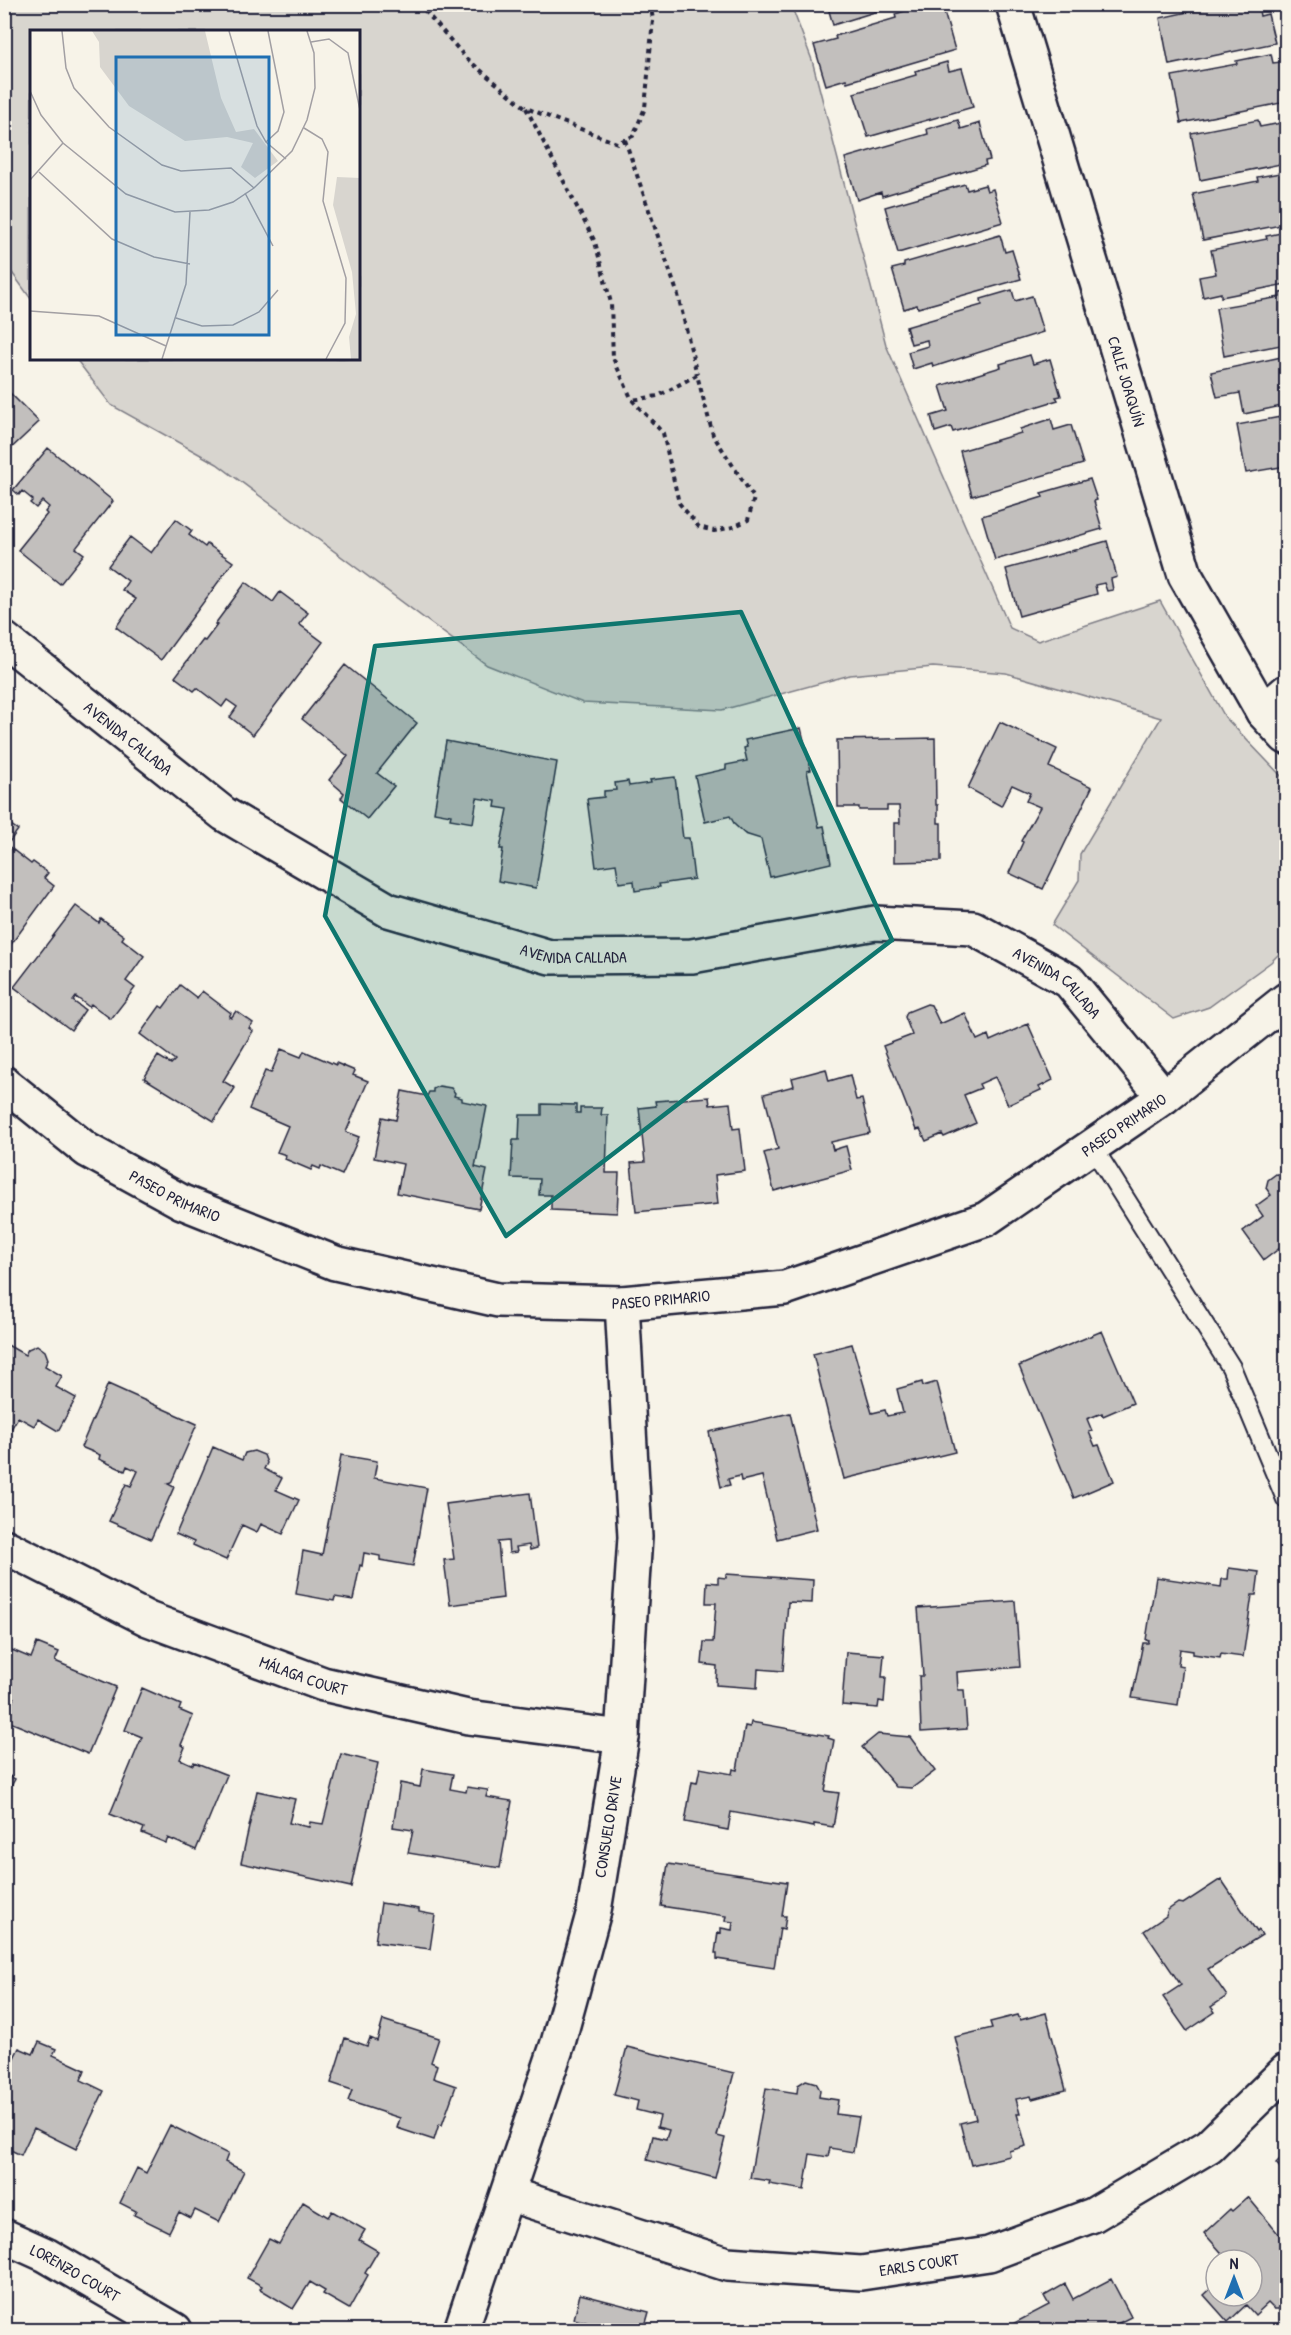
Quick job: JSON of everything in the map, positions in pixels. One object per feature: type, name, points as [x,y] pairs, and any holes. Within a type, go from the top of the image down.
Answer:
[{"type":"street","name":"CALLE JOAQUÍN","points":[[1013,4],[1185,575],[1275,702],[1287,737]]},
{"type":"street","name":"AVENIDA CALLADA","points":[[4,639],[224,814],[388,910],[550,957],[692,956],[875,923],[973,928],[1069,981],[1164,1097]]},
{"type":"street","name":"PASEO PRIMARIO","points":[[4,1083],[87,1150],[182,1202],[335,1263],[498,1300],[622,1303],[784,1288],[986,1219],[1164,1097],[1287,1000]]},
{"type":"street","name":"CONSUELO DRIVE","points":[[462,2331],[558,2043],[594,1911],[622,1737],[635,1537],[622,1303]]},
{"type":"street","name":"MÁLAGA COURT","points":[[4,1546],[148,1619],[323,1684],[468,1717],[622,1737]]},
{"type":"street","name":"EARLS COURT","points":[[507,2194],[727,2264],[861,2273],[989,2254],[1093,2215],[1209,2146],[1287,2071]]},
{"type":"street","name":"LORENZO COURT","points":[[4,2236],[46,2255],[174,2331]]},
{"type":"lane","points":[[1092,1146],[1232,1367],[1287,1499]]},
{"type":"path","points":[[419,4],[468,59],[526,108],[617,143],[633,136],[645,108],[653,19],[650,4]]},
{"type":"path","points":[[526,108],[595,242],[611,303],[613,358],[632,400],[663,433],[679,503],[699,527],[714,531],[733,527],[748,520],[754,498],[713,435],[678,295],[625,140]]},
{"type":"path","points":[[632,400],[658,396],[697,375]]},
{"type":"highlighted area","points":[[741,612],[892,940],[506,1236],[325,916],[375,646]]},
{"type":"shaded area","points":[[5,4],[791,5],[812,60],[886,345],[1010,628],[1038,641],[1160,601],[1225,717],[1286,781],[1286,947],[1271,962],[1209,1007],[1174,1019],[1052,925],[1079,880],[1080,854],[1161,718],[1006,673],[933,667],[850,675],[722,710],[583,703],[487,665],[217,464],[111,405],[77,360],[360,360],[360,30],[30,30],[30,298],[5,263]]},
{"type":"building","points":[[827,4],[900,4],[833,25]]},
{"type":"building","points":[[1224,4],[1258,4],[1260,16],[1268,14],[1275,43],[1169,65],[1160,18]]},
{"type":"building","points":[[925,5],[926,10],[942,5],[955,50],[847,82],[846,79],[826,85],[814,45],[836,39],[835,36],[896,18],[895,14]]},
{"type":"building","points":[[1271,54],[1273,63],[1281,62],[1286,102],[1181,123],[1172,76],[1237,64],[1236,61]]},
{"type":"building","points":[[947,62],[949,71],[962,68],[973,107],[868,137],[854,93],[916,75],[915,71]]},
{"type":"building","points":[[958,120],[961,129],[980,123],[990,160],[985,161],[986,165],[882,196],[881,192],[857,200],[845,158],[928,134],[927,129]]},
{"type":"building","points":[[1258,120],[1260,127],[1281,123],[1283,134],[1286,134],[1286,163],[1200,180],[1191,133]]},
{"type":"building","points":[[1286,172],[1286,224],[1203,240],[1193,194],[1258,181],[1257,177]]},
{"type":"building","points":[[965,184],[967,190],[985,185],[987,191],[993,189],[1003,222],[898,253],[885,207]]},
{"type":"building","points":[[1286,232],[1286,284],[1221,297],[1221,293],[1203,297],[1199,277],[1216,274],[1211,250],[1267,239],[1266,236]]},
{"type":"building","points":[[1000,235],[1005,252],[1012,250],[1021,279],[918,308],[917,305],[904,309],[892,269],[904,266],[904,263]]},
{"type":"building","points":[[1012,290],[1015,301],[1032,296],[1043,332],[933,367],[932,363],[913,369],[908,352],[928,346],[927,340],[911,344],[906,327],[982,305],[981,299]]},
{"type":"building","points":[[1286,292],[1286,344],[1224,356],[1216,308],[1280,297],[1280,293]]},
{"type":"building","points":[[1030,355],[1033,364],[1050,359],[1061,396],[1056,397],[1058,400],[953,432],[951,427],[935,432],[931,416],[948,411],[940,386],[1001,367],[1000,364]]},
{"type":"building","points":[[1286,356],[1286,405],[1244,414],[1240,393],[1217,397],[1211,372]]},
{"type":"building","points":[[4,387],[39,422],[4,455]]},
{"type":"building","points":[[1286,416],[1286,466],[1246,473],[1237,425]]},
{"type":"building","points":[[1051,419],[1054,430],[1071,425],[1083,464],[972,496],[960,451],[1021,433],[1020,429]]},
{"type":"building","points":[[48,448],[113,501],[76,548],[84,554],[60,584],[18,550],[47,514],[45,512],[49,507],[42,501],[36,508],[30,503],[33,500],[22,491],[19,495],[13,490]]},
{"type":"building","points":[[1090,479],[1097,500],[1094,501],[1102,529],[995,560],[982,516],[1043,497],[1041,493]]},
{"type":"building","points":[[176,519],[192,531],[189,535],[205,547],[207,544],[233,562],[161,660],[116,627],[136,599],[122,590],[128,581],[108,566],[130,537],[151,553]]},
{"type":"building","points":[[1107,541],[1117,577],[1111,579],[1113,590],[1107,591],[1104,583],[1095,585],[1097,594],[1019,616],[1006,569]]},
{"type":"building","points":[[246,582],[273,602],[280,592],[308,613],[299,624],[323,642],[253,735],[230,717],[237,707],[227,700],[222,707],[197,688],[194,691],[175,677],[217,625],[215,624]]},
{"type":"building","points":[[345,665],[417,723],[377,773],[394,786],[367,819],[341,798],[344,793],[329,780],[348,756],[302,719]]},
{"type":"building","points":[[1000,722],[1057,749],[1049,767],[1092,787],[1043,889],[1009,873],[1023,842],[1021,841],[1040,807],[1026,801],[1030,793],[1012,785],[1001,806],[968,788]]},
{"type":"building","points":[[801,728],[811,770],[807,771],[819,827],[824,826],[831,863],[770,877],[761,839],[745,834],[735,825],[730,816],[705,822],[695,776],[726,769],[726,765],[747,761],[745,740]]},
{"type":"building","points":[[935,738],[936,805],[938,805],[938,823],[941,823],[941,861],[894,862],[894,823],[900,823],[899,806],[887,806],[887,810],[838,807],[837,740]]},
{"type":"building","points":[[446,741],[557,762],[536,888],[498,881],[503,849],[500,849],[508,809],[495,807],[496,801],[477,798],[473,823],[450,819],[451,815],[434,812]]},
{"type":"building","points":[[675,777],[683,838],[689,838],[694,879],[659,884],[660,887],[635,891],[634,881],[619,883],[616,864],[596,867],[587,799],[604,797],[604,791],[616,790],[615,783],[628,781],[629,786],[651,783],[650,780]]},
{"type":"building","points":[[4,820],[18,830],[7,845],[31,864],[33,862],[48,873],[44,878],[54,886],[4,954]]},
{"type":"building","points":[[76,906],[99,923],[101,919],[124,936],[122,939],[144,956],[126,981],[135,988],[111,1019],[91,1004],[89,1007],[76,997],[73,1001],[85,1010],[71,1030],[14,987]]},
{"type":"building","points":[[180,985],[197,998],[202,991],[231,1013],[229,1017],[231,1018],[236,1011],[253,1023],[249,1028],[253,1031],[223,1081],[235,1088],[214,1121],[144,1078],[158,1056],[171,1064],[175,1060],[140,1034],[160,1006],[163,1008]]},
{"type":"building","points":[[927,1004],[931,1005],[940,1024],[965,1013],[977,1040],[988,1035],[990,1041],[1028,1024],[1053,1080],[1039,1087],[1041,1090],[1008,1105],[995,1077],[979,1084],[981,1088],[964,1095],[976,1123],[944,1137],[942,1134],[926,1141],[920,1129],[916,1130],[883,1046],[912,1035],[905,1017],[907,1012]]},
{"type":"building","points":[[281,1049],[301,1057],[304,1051],[355,1071],[353,1075],[368,1081],[346,1132],[359,1137],[342,1175],[321,1166],[320,1169],[313,1166],[311,1170],[285,1159],[286,1155],[277,1152],[288,1126],[249,1109],[265,1071],[271,1073]]},
{"type":"building","points":[[826,1069],[829,1081],[850,1075],[856,1100],[862,1099],[870,1133],[831,1142],[833,1150],[846,1146],[852,1170],[774,1191],[764,1153],[778,1149],[764,1094],[794,1086],[792,1078]]},
{"type":"building","points":[[439,1086],[451,1088],[455,1093],[454,1096],[462,1098],[462,1101],[487,1106],[475,1167],[487,1170],[479,1209],[397,1193],[403,1164],[374,1158],[382,1117],[396,1120],[402,1091],[427,1096]]},
{"type":"building","points":[[709,1097],[710,1105],[730,1103],[733,1129],[740,1128],[745,1171],[715,1175],[718,1204],[636,1212],[631,1163],[645,1162],[639,1108],[656,1106],[655,1101]]},
{"type":"building","points":[[542,1104],[576,1105],[576,1113],[580,1113],[580,1108],[602,1108],[601,1115],[608,1115],[606,1173],[619,1173],[617,1213],[551,1210],[551,1195],[539,1195],[540,1179],[511,1178],[513,1140],[519,1140],[520,1115],[542,1115]]},
{"type":"building","points":[[1276,1174],[1284,1175],[1286,1179],[1286,1250],[1284,1245],[1264,1260],[1243,1231],[1263,1216],[1256,1206],[1271,1195],[1266,1188],[1268,1180]]},
{"type":"building","points":[[1102,1331],[1133,1403],[1103,1416],[1102,1413],[1087,1419],[1095,1446],[1099,1445],[1114,1481],[1074,1498],[1019,1366]]},
{"type":"building","points":[[4,1343],[25,1355],[28,1349],[37,1345],[45,1351],[48,1359],[45,1366],[62,1376],[56,1387],[76,1398],[58,1431],[38,1419],[34,1426],[18,1417],[4,1441]]},
{"type":"building","points":[[852,1344],[872,1413],[885,1410],[887,1416],[903,1413],[897,1389],[922,1382],[923,1386],[937,1382],[955,1452],[844,1479],[813,1354]]},
{"type":"building","points":[[108,1384],[197,1424],[171,1483],[168,1484],[174,1487],[151,1539],[109,1521],[126,1484],[131,1486],[138,1471],[127,1466],[125,1471],[99,1459],[100,1455],[81,1447]]},
{"type":"building","points":[[790,1413],[817,1529],[777,1539],[762,1476],[741,1481],[740,1476],[728,1479],[730,1485],[721,1487],[709,1432]]},
{"type":"building","points":[[213,1447],[242,1460],[245,1453],[254,1451],[264,1455],[267,1463],[264,1469],[282,1478],[276,1490],[299,1500],[283,1534],[261,1524],[257,1532],[242,1525],[226,1560],[193,1545],[194,1542],[176,1534]]},
{"type":"building","points":[[341,1455],[377,1461],[374,1478],[427,1488],[413,1566],[380,1560],[380,1556],[364,1553],[353,1600],[335,1597],[334,1601],[296,1594],[303,1551],[322,1555]]},
{"type":"building","points":[[530,1493],[537,1548],[530,1550],[529,1545],[516,1547],[517,1552],[509,1553],[508,1541],[498,1542],[503,1598],[450,1605],[444,1560],[454,1559],[446,1504]]},
{"type":"building","points":[[1229,1568],[1259,1572],[1256,1595],[1252,1595],[1243,1657],[1221,1654],[1220,1658],[1193,1654],[1193,1651],[1180,1649],[1178,1665],[1183,1666],[1178,1705],[1132,1698],[1143,1643],[1149,1641],[1146,1640],[1156,1577],[1221,1587],[1222,1579],[1228,1579]]},
{"type":"building","points":[[726,1574],[813,1580],[812,1603],[788,1602],[783,1671],[758,1669],[757,1688],[716,1685],[717,1666],[702,1664],[704,1642],[713,1642],[716,1603],[706,1603],[707,1582],[718,1583],[718,1577],[726,1578]]},
{"type":"building","points":[[1015,1601],[1020,1667],[957,1672],[958,1690],[964,1690],[967,1729],[921,1732],[919,1676],[923,1676],[918,1608]]},
{"type":"building","points":[[37,1643],[59,1652],[55,1661],[116,1687],[88,1754],[5,1720],[14,1698],[4,1693],[4,1669],[12,1650],[31,1658]]},
{"type":"building","points":[[846,1652],[884,1655],[882,1677],[886,1677],[884,1702],[879,1701],[878,1708],[842,1705]]},
{"type":"building","points":[[142,1688],[181,1705],[179,1710],[193,1716],[181,1745],[185,1747],[180,1759],[227,1775],[196,1850],[168,1838],[166,1843],[142,1833],[144,1828],[110,1814],[142,1737],[125,1730]]},
{"type":"building","points":[[751,1722],[829,1736],[828,1738],[834,1740],[825,1791],[839,1793],[833,1827],[814,1824],[814,1827],[731,1812],[728,1830],[685,1822],[692,1782],[697,1783],[700,1768],[732,1774],[733,1769],[737,1770],[745,1726],[750,1727]]},
{"type":"building","points":[[878,1734],[910,1737],[935,1771],[912,1788],[896,1787],[862,1747]]},
{"type":"building","points":[[341,1754],[378,1763],[351,1887],[241,1863],[257,1791],[295,1799],[289,1823],[309,1827],[310,1822],[323,1824]]},
{"type":"building","points":[[423,1769],[453,1774],[450,1789],[466,1792],[467,1787],[488,1790],[486,1797],[512,1801],[500,1868],[408,1853],[413,1830],[393,1827],[400,1783],[420,1787]]},
{"type":"building","points":[[4,1773],[15,1779],[4,1799]]},
{"type":"building","points":[[668,1864],[787,1882],[782,1916],[786,1916],[784,1929],[780,1928],[774,1968],[717,1959],[717,1953],[715,1953],[718,1932],[721,1933],[721,1928],[732,1930],[733,1922],[725,1921],[726,1916],[661,1906]]},
{"type":"building","points":[[1221,1879],[1257,1932],[1259,1930],[1262,1935],[1208,1969],[1227,1996],[1211,2007],[1215,2012],[1187,2031],[1163,1997],[1181,1985],[1144,1931],[1166,1916],[1168,1910],[1178,1903],[1183,1904]]},
{"type":"building","points":[[381,1903],[419,1909],[419,1912],[435,1915],[430,1949],[375,1942]]},
{"type":"building","points":[[1046,2013],[1066,2090],[1032,2099],[1031,2096],[1016,2099],[1020,2114],[1017,2114],[1026,2146],[1009,2151],[1010,2156],[971,2165],[960,2123],[976,2119],[955,2037],[992,2028],[990,2022],[1018,2015],[1020,2020]]},
{"type":"building","points":[[383,2020],[439,2038],[431,2062],[437,2065],[433,2078],[456,2086],[434,2140],[397,2128],[400,2118],[348,2101],[352,2090],[331,2083],[345,2038],[367,2046],[370,2038],[377,2041]]},
{"type":"building","points":[[39,2042],[56,2049],[53,2055],[85,2070],[81,2080],[104,2091],[76,2149],[34,2128],[21,2155],[4,2147],[4,2077],[19,2048],[33,2054]]},
{"type":"building","points":[[627,2047],[734,2073],[717,2136],[725,2138],[715,2178],[647,2160],[653,2136],[666,2139],[669,2130],[657,2127],[660,2116],[636,2110],[638,2101],[614,2095]]},
{"type":"building","points":[[806,2080],[816,2083],[820,2090],[819,2097],[838,2100],[836,2114],[859,2117],[853,2152],[830,2148],[828,2157],[810,2154],[804,2190],[750,2178],[766,2088],[797,2093],[798,2085]]},
{"type":"building","points":[[170,2125],[228,2154],[225,2162],[244,2171],[219,2222],[195,2210],[191,2218],[179,2212],[169,2232],[134,2215],[136,2211],[120,2203],[137,2168],[146,2173]]},
{"type":"building","points":[[1286,2153],[1286,2175],[1276,2163]]},
{"type":"building","points":[[1248,2197],[1286,2243],[1286,2305],[1282,2309],[1274,2309],[1268,2303],[1264,2307],[1264,2248],[1217,2248],[1204,2233],[1230,2209],[1232,2211]]},
{"type":"building","points":[[303,2202],[328,2217],[332,2211],[365,2230],[359,2240],[378,2251],[349,2309],[323,2294],[325,2291],[310,2282],[293,2309],[260,2289],[262,2286],[247,2278],[269,2239],[279,2244]]},
{"type":"building","points":[[1111,2279],[1131,2317],[1105,2330],[1001,2330],[1049,2305],[1044,2296],[1065,2284],[1073,2299]]},
{"type":"building","points":[[580,2294],[649,2312],[644,2330],[586,2330],[589,2323],[574,2319]]},
{"type":"building","points":[[1216,2308],[1243,2308],[1228,2322]]},
{"type":"building","points":[[1249,2308],[1263,2308],[1255,2315]]}]
